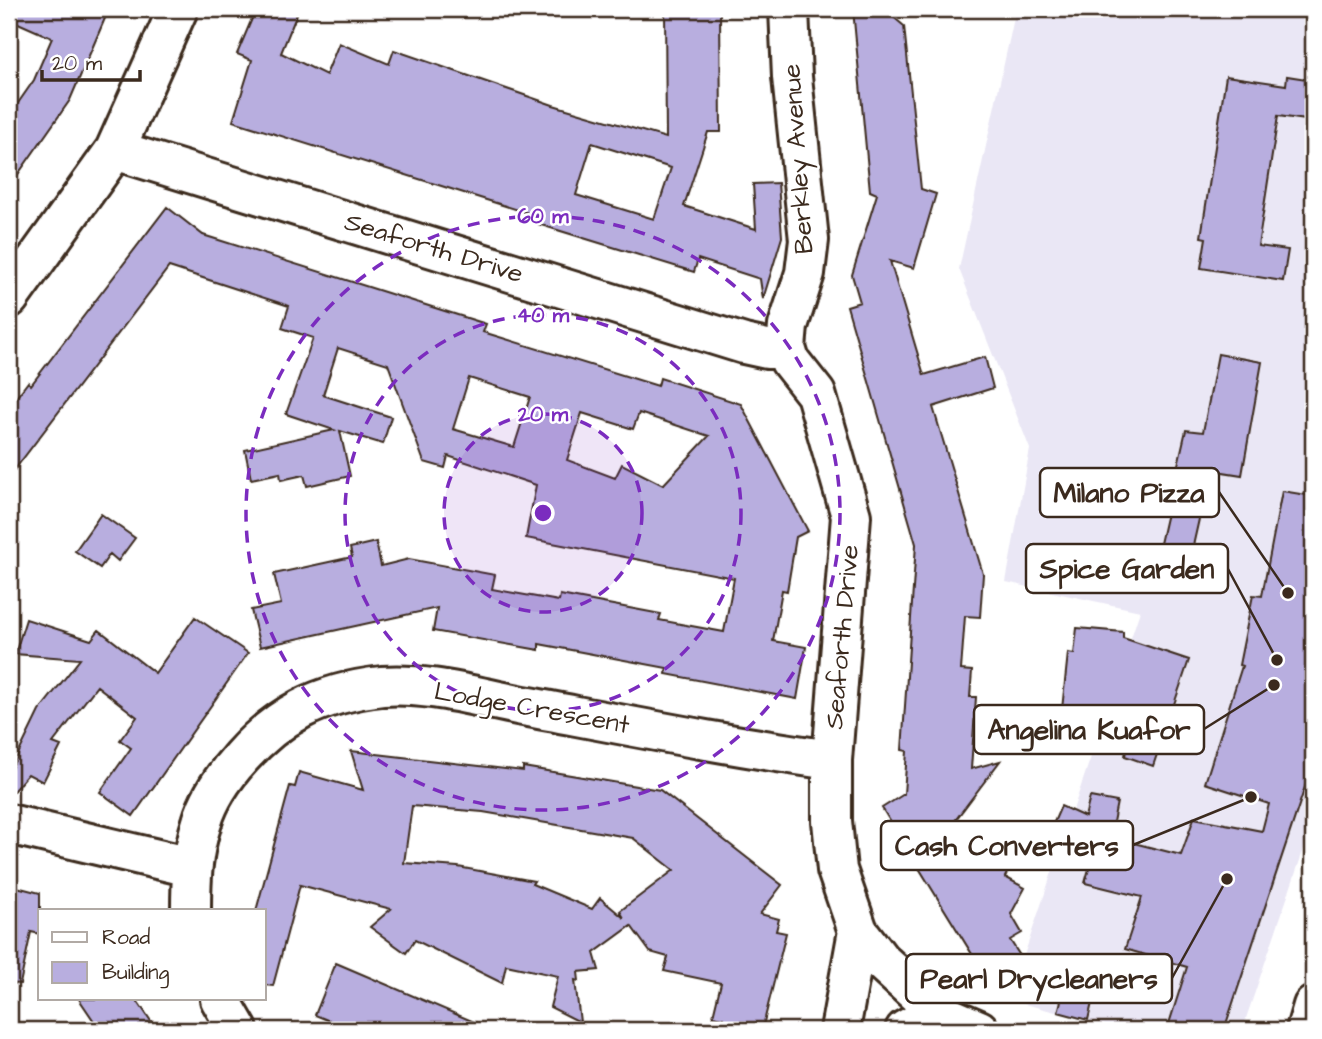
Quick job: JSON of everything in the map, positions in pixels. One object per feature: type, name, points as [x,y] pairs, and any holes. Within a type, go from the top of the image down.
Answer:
[{"type":"street","points":[[9,298],[116,150],[178,9]]},
{"type":"street","name":"Berkley Avenue","points":[[786,348],[788,326],[805,273],[809,240],[792,77],[789,9]]},
{"type":"street","name":"Seaforth Drive","points":[[116,150],[744,344],[767,349],[786,348],[790,361],[816,394],[852,516],[832,760]]},
{"type":"street","name":"Lodge Crescent","points":[[191,909],[191,867],[202,820],[218,790],[257,742],[300,709],[353,690],[385,686],[445,692],[832,760]]},
{"type":"street","points":[[832,760],[832,821],[837,870],[858,931],[921,1021],[979,1030]]},
{"type":"street","points":[[9,824],[191,867]]},
{"type":"street","points":[[840,1030],[858,931]]},
{"type":"street","points":[[221,1000],[239,1030]]},
{"type":"street","points":[[1306,1030],[1313,1006]]},
{"type":"shaded area","points":[[1016,9],[1313,9],[1313,822],[1242,1030],[1125,1030],[1009,1000],[1140,611],[1006,582],[1030,449],[959,269]]},
{"type":"building","points":[[9,9],[109,9],[70,100],[9,187],[9,116],[34,80],[52,38],[9,19]]},
{"type":"building","points":[[256,9],[299,9],[281,53],[326,75],[339,43],[389,64],[394,50],[553,105],[666,138],[665,9],[720,9],[721,132],[708,132],[684,206],[756,229],[753,184],[778,183],[782,237],[763,299],[760,279],[698,259],[694,272],[538,224],[541,217],[233,121],[252,60],[237,54]],"holes":[[[592,143],[671,168],[654,219],[576,195]]]},
{"type":"building","points":[[853,9],[884,9],[904,26],[921,189],[936,194],[914,268],[890,261],[924,375],[985,357],[993,388],[933,407],[983,574],[980,617],[965,616],[961,670],[972,671],[970,697],[976,697],[971,769],[1000,761],[948,830],[1012,863],[1005,877],[1025,888],[1011,914],[1022,933],[1010,940],[1022,959],[988,980],[882,808],[904,794],[907,751],[902,750],[916,544],[847,306],[860,302],[852,275],[877,194],[870,191]]},
{"type":"building","points":[[1226,76],[1286,85],[1287,76],[1313,80],[1313,121],[1278,116],[1258,246],[1288,250],[1283,281],[1201,268],[1206,238],[1201,237]]},
{"type":"building","points":[[167,207],[203,235],[486,324],[483,332],[658,386],[660,378],[741,404],[808,531],[796,537],[787,591],[782,590],[773,641],[806,647],[797,699],[666,674],[667,668],[539,644],[539,650],[433,631],[437,608],[260,647],[251,610],[281,604],[274,574],[352,557],[350,548],[376,542],[381,566],[409,559],[495,575],[492,589],[559,601],[560,595],[661,614],[659,620],[724,632],[734,578],[526,538],[536,485],[448,456],[445,468],[424,462],[388,364],[338,348],[323,395],[391,417],[383,444],[340,431],[350,476],[307,486],[304,475],[281,480],[280,473],[251,479],[245,450],[334,430],[286,414],[313,338],[282,328],[289,306],[169,267],[9,477],[9,407],[28,382],[31,385]],"holes":[[[469,378],[530,397],[514,447],[453,429]],[[582,413],[633,429],[639,413],[709,436],[663,485],[622,464],[615,478],[567,460]]]},
{"type":"building","points":[[1218,354],[1262,362],[1242,475],[1210,470],[1188,568],[1156,561],[1186,430],[1203,432]]},
{"type":"building","points":[[1282,491],[1313,496],[1313,763],[1224,1030],[1167,1030],[1187,967],[1125,949],[1142,897],[1085,883],[1094,851],[1073,849],[1047,838],[1061,806],[1085,817],[1090,797],[1117,802],[1110,837],[1181,855],[1194,818],[1262,831],[1269,804],[1205,783],[1242,666],[1239,665],[1253,595],[1262,596]]},
{"type":"building","points":[[101,514],[135,538],[118,561],[110,554],[100,568],[75,551]]},
{"type":"building","points":[[195,617],[248,653],[133,816],[100,792],[131,748],[120,740],[137,717],[97,686],[53,743],[61,746],[43,782],[28,774],[9,796],[9,773],[39,711],[80,659],[15,654],[26,619],[91,640],[99,630],[155,673]]},
{"type":"building","points":[[1077,628],[1123,632],[1123,638],[1189,660],[1153,766],[1125,756],[1129,734],[1060,728],[1068,653],[1074,654]]},
{"type":"building","points":[[351,751],[523,771],[523,767],[660,790],[782,885],[760,914],[779,919],[776,931],[786,933],[762,1030],[726,1030],[724,1018],[713,1016],[721,983],[664,971],[668,957],[650,952],[631,926],[594,953],[599,970],[578,972],[579,981],[575,980],[580,1022],[550,1007],[558,976],[506,965],[502,983],[415,940],[406,953],[370,927],[391,909],[300,885],[273,986],[266,985],[266,909],[257,909],[290,786],[295,787],[299,772],[363,790]],"holes":[[[412,806],[483,812],[633,838],[674,870],[620,911],[624,918],[600,898],[592,909],[532,884],[534,881],[458,867],[404,863]]]},
{"type":"building","points":[[9,885],[40,893],[40,909],[38,934],[31,932],[20,984],[9,983]]},
{"type":"building","points":[[336,963],[493,1030],[352,1030],[315,1015]]},
{"type":"building","points":[[1065,986],[1094,994],[1088,1020],[1058,1012]]},
{"type":"building","points":[[80,1000],[137,1000],[157,1030],[100,1030]]},
{"type":"place","name":"Milano Pizza","points":[[1288,593]]},
{"type":"place","name":"Spice Garden","points":[[1277,660]]},
{"type":"place","name":"Angelina Kuafor","points":[[1274,685]]},
{"type":"place","name":"Cash Converters","points":[[1251,797]]},
{"type":"place","name":"Pearl Drycleaners","points":[[1227,879]]}]
